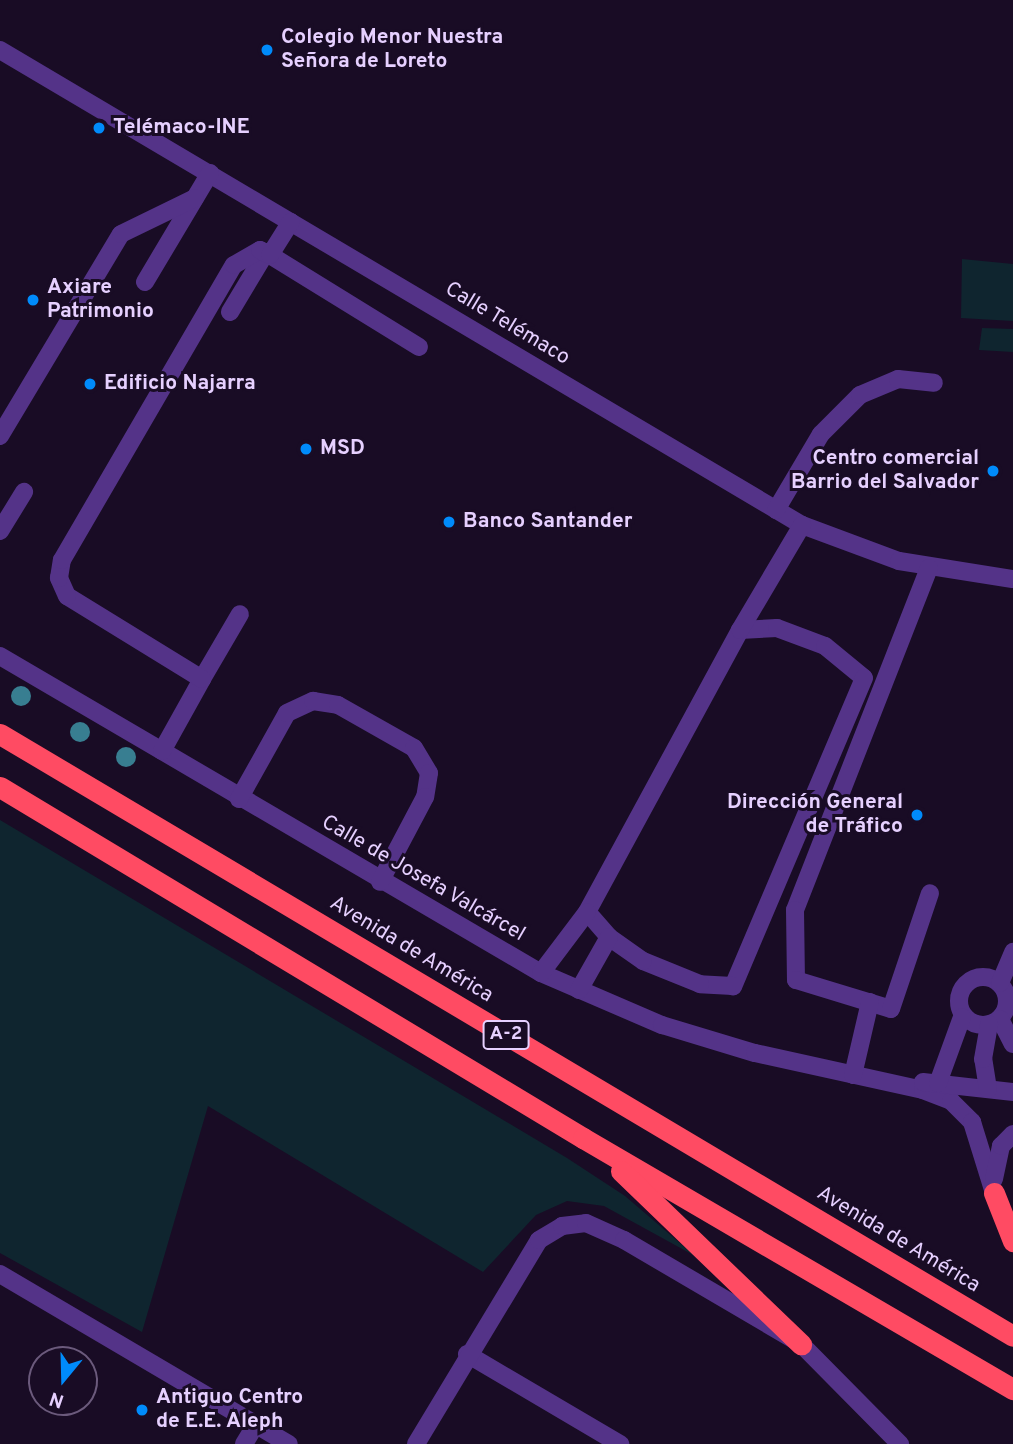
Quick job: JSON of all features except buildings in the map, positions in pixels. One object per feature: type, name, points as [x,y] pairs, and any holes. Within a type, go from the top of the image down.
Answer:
[{"type":"highway","name":"Avenida de América","points":[[0,734],[1013,1336]]},
{"type":"highway","name":"A-2","points":[[0,787],[583,1138],[1013,1389]]},
{"type":"highway","points":[[583,1138],[662,1207],[800,1344]]},
{"type":"highway","points":[[995,1193],[1013,1241]]},
{"type":"street","name":"Calle Telémaco","points":[[0,50],[802,525],[868,551],[929,568],[1013,579]]},
{"type":"street","points":[[145,282],[210,173]]},
{"type":"street","points":[[0,436],[121,234],[195,198]]},
{"type":"street","points":[[230,312],[290,222]]},
{"type":"street","points":[[202,679],[66,596],[59,578],[62,560],[234,265],[260,250],[419,347]]},
{"type":"street","points":[[776,510],[821,434],[860,395],[898,379],[934,383]]},
{"type":"street","points":[[0,531],[24,492]]},
{"type":"street","points":[[541,973],[587,912],[740,630],[802,525]]},
{"type":"street","points":[[929,568],[795,910],[796,980],[891,1009],[930,893]]},
{"type":"street","points":[[162,751],[240,614]]},
{"type":"street","points":[[587,912],[609,937],[643,961],[700,984],[733,986],[864,678],[825,646],[777,628],[740,630]]},
{"type":"street","name":"Calle de Josefa Valcárcel","points":[[0,656],[239,799],[541,973],[662,1025],[853,1075],[923,1090],[963,1110],[982,1146],[995,1193]]},
{"type":"street","points":[[239,799],[287,713],[313,701],[338,705],[414,748],[429,773],[425,796],[380,881]]},
{"type":"street","points":[[579,990],[609,937]]},
{"type":"street","points":[[1000,983],[1013,952]]},
{"type":"street","points":[[938,1083],[962,1017],[958,1006],[967,984],[987,977],[1000,983],[1007,994],[1007,1008],[994,1022],[983,1059],[988,1089]]},
{"type":"street","points":[[853,1075],[870,1003]]},
{"type":"street","points":[[962,1017],[975,1024],[994,1022]]},
{"type":"street","points":[[994,1022],[1013,1044]]},
{"type":"street","name":"Calle de Josefa Valcárcel","points":[[853,1075],[1013,1092]]},
{"type":"street","points":[[995,1193],[996,1159],[1013,1134]]},
{"type":"street","points":[[416,1444],[528,1254],[539,1240],[562,1226],[600,1227],[800,1344],[900,1444]]},
{"type":"street","points":[[0,1274],[289,1444]]},
{"type":"street","points":[[467,1354],[620,1444]]},
{"type":"street","points":[[244,1444],[256,1424]]},
{"type":"shaded area","points":[[962,259],[1013,264],[1013,321],[961,318]]},
{"type":"shaded area","points":[[982,328],[1013,329],[1013,352],[979,350]]},
{"type":"shaded area","points":[[0,820],[567,1158],[625,1196],[695,1256],[604,1206],[567,1201],[536,1215],[483,1272],[208,1106],[142,1332],[0,1253]]},
{"type":"place","name":"Colegio Menor Nuestra Señora de Loreto","points":[[267,50]]},
{"type":"place","name":"Telémaco-INE","points":[[99,128]]},
{"type":"place","name":"Axiare Patrimonio","points":[[33,300]]},
{"type":"place","name":"Edificio Najarra","points":[[90,384]]},
{"type":"place","name":"MSD","points":[[306,449]]},
{"type":"place","name":"Centro comercial Barrio del Salvador","points":[[993,471]]},
{"type":"place","name":"Banco Santander","points":[[449,522]]},
{"type":"place","name":"Dirección General de Tráfico","points":[[917,815]]},
{"type":"place","name":"Antiguo Centro de E.E. Aleph","points":[[142,1410]]}]
